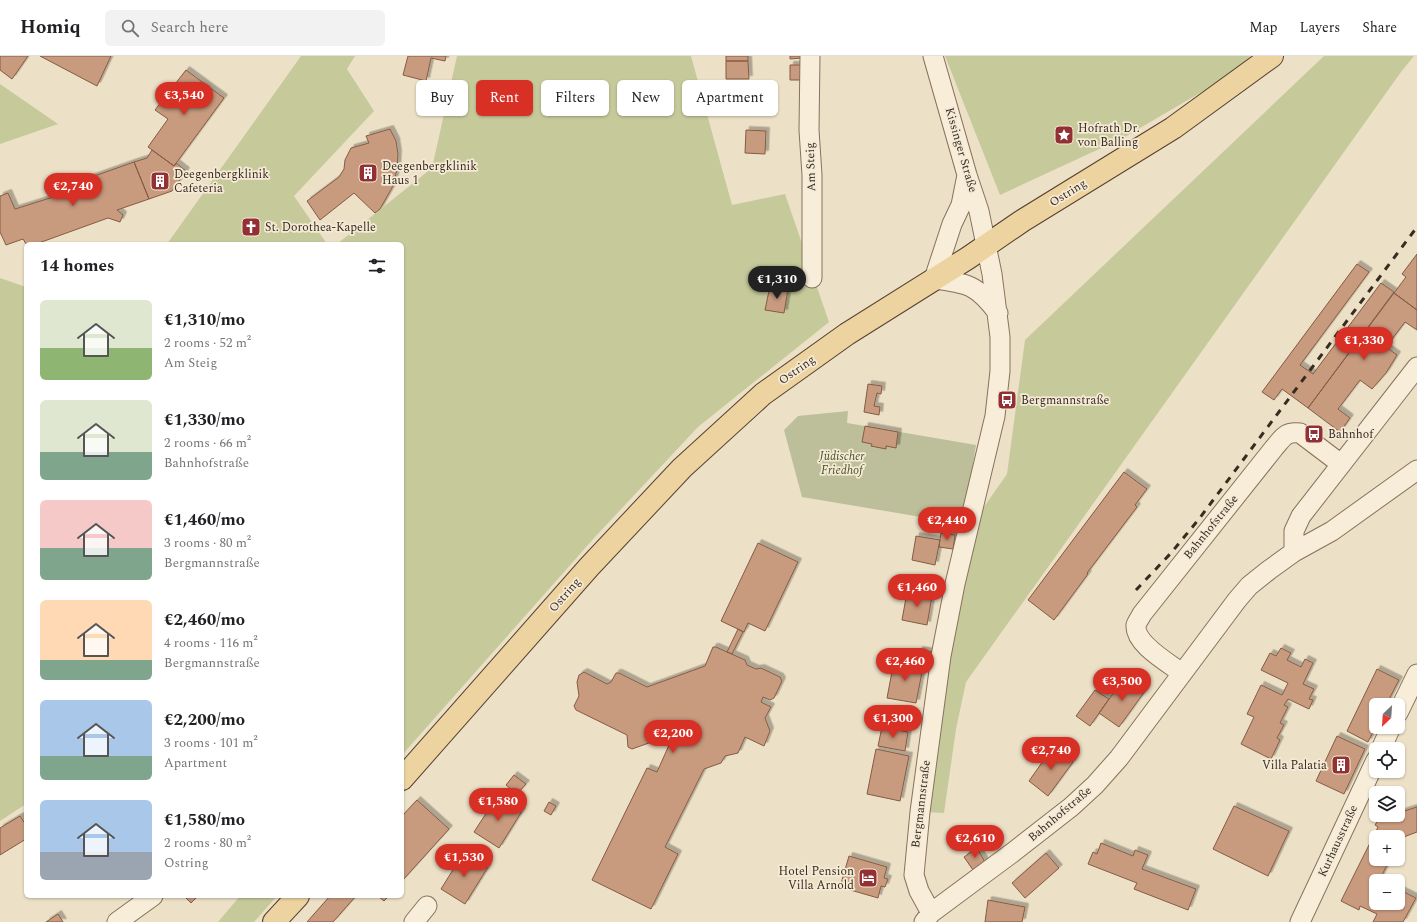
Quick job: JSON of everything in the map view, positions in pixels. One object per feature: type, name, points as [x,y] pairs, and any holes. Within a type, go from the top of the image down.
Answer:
[{"type":"main road","name":"Ostring","points":[[404,777],[589,567],[682,468],[763,394],[847,334],[968,258],[1022,220],[1173,128],[1272,56]]},
{"type":"main road","points":[[274,922],[296,898]]},
{"type":"street","name":"Am Steig","points":[[810,56],[809,130],[812,208],[812,278]]},
{"type":"street","name":"Kissinger Straße","points":[[933,56],[967,175],[979,211],[986,245]]},
{"type":"street","points":[[967,175],[960,205],[952,224],[934,279],[956,282],[970,286],[985,297],[998,315]]},
{"type":"street","name":"Bergmannstraße","points":[[927,917],[914,875],[920,812],[941,656],[955,584],[995,416],[1000,371],[1000,337],[998,315],[986,245]]},
{"type":"street","points":[[1294,552],[1294,531],[1301,516],[1417,367]]},
{"type":"street","name":"Bahnhofstraße","points":[[1182,674],[1144,644],[1138,636],[1136,625],[1142,614],[1287,433],[1300,433],[1341,464]]},
{"type":"street","name":"Bahnhofstraße","points":[[927,917],[1071,807],[1095,785],[1119,758],[1249,586],[1294,552],[1332,531],[1417,470]]},
{"type":"street","points":[[1405,699],[1417,674]]},
{"type":"street","name":"Kurhausstraße","points":[[1300,922],[1369,775]]},
{"type":"street","points":[[117,922],[150,898]]},
{"type":"street","points":[[414,922],[427,906]]},
{"type":"green space","points":[[301,56],[355,56],[347,69],[374,111],[294,196],[326,242],[168,242]]},
{"type":"green space","points":[[457,56],[691,56],[698,80],[682,80],[682,116],[708,116],[732,205],[785,194],[829,322],[698,427],[595,537],[404,753],[404,242],[340,242],[432,168],[444,116],[468,116],[468,80],[452,80]]},
{"type":"green space","points":[[945,56],[1251,56],[1222,80],[1123,138],[1000,195]]},
{"type":"green space","points":[[1324,56],[1414,56],[1401,72],[966,682],[956,729],[944,813],[925,812],[947,654],[979,514],[1007,474],[1025,340]]},
{"type":"green space","points":[[0,84],[58,124],[0,144]]},
{"type":"green space","points":[[0,278],[24,286],[24,805],[0,821]]},
{"type":"green space","name":"Jüdischer Friedhof","points":[[848,411],[847,423],[976,445],[963,524],[802,497],[784,430],[798,416]]},
{"type":"green space","points":[[238,898],[275,898],[254,922],[218,922]]},
{"type":"building","points":[[0,56],[28,56],[12,79],[0,70]]},
{"type":"building","points":[[40,56],[111,56],[97,86]]},
{"type":"building","points":[[408,56],[446,56],[445,61],[431,58],[426,80],[403,75]]},
{"type":"building","points":[[726,56],[748,56],[748,61],[726,61]]},
{"type":"building","points":[[790,56],[802,56],[802,58],[790,59]]},
{"type":"building","points":[[726,61],[748,61],[749,79],[726,79]]},
{"type":"building","points":[[790,65],[802,65],[802,80],[790,80]]},
{"type":"building","points":[[186,70],[224,98],[174,166],[148,147],[168,119],[155,110]]},
{"type":"building","name":"Deegenbergklinik Haus 1","points":[[390,129],[396,141],[398,154],[397,169],[393,186],[380,209],[375,213],[354,193],[320,220],[307,201],[339,177],[344,169],[345,160],[351,148],[369,143],[366,136]]},
{"type":"building","points":[[746,130],[766,131],[765,154],[745,153]]},
{"type":"building","name":"Deegenbergklinik Cafeteria","points":[[152,150],[174,166],[176,163],[186,171],[172,191],[149,199],[134,162],[147,158]]},
{"type":"building","points":[[134,162],[149,199],[117,210],[123,215],[120,222],[108,218],[42,242],[25,242],[23,239],[6,245],[0,232],[0,196],[8,193],[15,209],[69,192],[83,180]]},
{"type":"building","points":[[1417,254],[1417,310],[1394,293],[1406,277],[1402,274]]},
{"type":"building","points":[[1357,264],[1369,272],[1300,365],[1313,374],[1381,283],[1394,292],[1308,408],[1282,389],[1274,400],[1262,392]]},
{"type":"building","points":[[770,286],[788,289],[784,313],[765,310]]},
{"type":"building","points":[[1394,293],[1417,310],[1417,330],[1405,322],[1386,347],[1397,355],[1386,373],[1372,389],[1360,380],[1338,409],[1350,418],[1340,432],[1308,408]]},
{"type":"building","points":[[868,384],[882,386],[881,394],[877,393],[874,406],[880,407],[879,415],[864,412]]},
{"type":"building","points":[[865,426],[898,432],[896,448],[886,446],[886,449],[871,446],[872,444],[862,442]]},
{"type":"building","points":[[1124,472],[1147,489],[1135,505],[1137,507],[1087,573],[1088,574],[1054,620],[1028,600]]},
{"type":"building","points":[[941,533],[955,535],[953,549],[939,547]]},
{"type":"building","points":[[916,536],[940,540],[935,565],[912,560]]},
{"type":"building","points":[[758,543],[798,562],[765,631],[748,623],[744,632],[721,621]]},
{"type":"building","points":[[907,592],[932,596],[927,625],[902,620]]},
{"type":"building","points":[[738,629],[743,632],[732,654],[727,652]]},
{"type":"building","points":[[713,647],[745,660],[747,665],[756,669],[761,668],[780,677],[782,681],[774,698],[770,700],[763,697],[761,702],[771,707],[765,718],[770,731],[764,746],[745,737],[738,753],[725,756],[721,763],[704,769],[665,847],[678,854],[651,909],[592,880],[647,768],[657,772],[674,734],[632,749],[628,747],[627,735],[576,710],[574,706],[579,696],[577,682],[579,675],[584,672],[607,684],[611,682],[616,673],[619,673],[647,687],[705,666]]},
{"type":"building","points":[[1281,648],[1291,653],[1287,660],[1301,667],[1305,659],[1313,663],[1303,684],[1314,689],[1309,699],[1313,700],[1309,709],[1288,699],[1284,705],[1288,707],[1280,723],[1284,725],[1277,738],[1280,740],[1271,759],[1241,744],[1254,717],[1247,714],[1261,685],[1282,695],[1288,683],[1261,670],[1270,653],[1276,656]]},
{"type":"building","points":[[919,650],[933,652],[930,664],[916,661]]},
{"type":"building","points":[[894,661],[923,667],[916,703],[887,698]]},
{"type":"building","points":[[1377,669],[1399,680],[1390,698],[1369,698],[1369,734],[1372,734],[1368,742],[1347,731]]},
{"type":"building","points":[[1125,677],[1145,691],[1119,727],[1099,713]]},
{"type":"building","points":[[1095,690],[1109,699],[1090,726],[1076,716]]},
{"type":"building","points":[[882,727],[908,732],[905,751],[878,746]]},
{"type":"building","name":"Villa Palatia","points":[[1337,736],[1365,749],[1344,794],[1316,781]]},
{"type":"building","points":[[1053,747],[1073,762],[1048,796],[1029,781]]},
{"type":"building","points":[[876,749],[909,756],[900,801],[867,794]]},
{"type":"building","points":[[514,775],[526,784],[517,794],[506,785]]},
{"type":"building","points":[[498,795],[522,811],[499,848],[474,832]]},
{"type":"building","points":[[417,800],[449,829],[404,879],[404,814]]},
{"type":"building","points":[[549,802],[556,806],[551,815],[544,811]]},
{"type":"building","points":[[1234,806],[1289,831],[1268,876],[1213,849]]},
{"type":"building","points":[[1417,807],[1417,832],[1405,836],[1405,830],[1376,830],[1378,827],[1375,825],[1377,822],[1405,822],[1405,811]]},
{"type":"building","points":[[20,816],[24,822],[24,840],[0,855],[0,828]]},
{"type":"building","points":[[1101,843],[1133,856],[1135,850],[1148,855],[1142,869],[1196,889],[1188,910],[1134,889],[1137,883],[1088,864],[1093,852],[1097,854]]},
{"type":"building","points":[[1369,845],[1369,866],[1386,866],[1382,874],[1369,874],[1369,910],[1405,910],[1405,892],[1416,898],[1403,922],[1373,922],[1377,914],[1360,906],[1359,910],[1341,901]]},
{"type":"building","points":[[977,848],[985,862],[973,870],[964,857]]},
{"type":"building","points":[[464,852],[488,867],[465,904],[441,889]]},
{"type":"building","points":[[1046,853],[1059,868],[1025,898],[1012,883]]},
{"type":"building","points":[[849,856],[887,867],[884,878],[888,879],[885,887],[881,886],[878,898],[840,887]]},
{"type":"building","points":[[186,898],[196,898],[191,903]]},
{"type":"building","points":[[328,898],[354,898],[333,922],[307,922]]},
{"type":"building","points":[[988,900],[1025,907],[1022,922],[985,922]]},
{"type":"building","points":[[58,914],[63,922],[46,922]]},
{"type":"railway","points":[[1136,590],[1171,553],[1199,519],[1417,227]]},
{"type":"place","name":"Hofrath Dr. von Balling","points":[[1064,135]]},
{"type":"place","name":"Deegenbergklinik Haus 1","points":[[368,173]]},
{"type":"place","name":"Deegenbergklinik Cafeteria","points":[[160,181]]},
{"type":"place","name":"St. Dorothea-Kapelle","points":[[251,227]]},
{"type":"place","name":"Bergmannstraße","points":[[1007,400]]},
{"type":"place","name":"Bahnhof","points":[[1314,434]]},
{"type":"place","name":"Villa Palatia","points":[[1341,765]]},
{"type":"place","name":"Hotel Pension Villa Arnold","points":[[868,878]]}]
